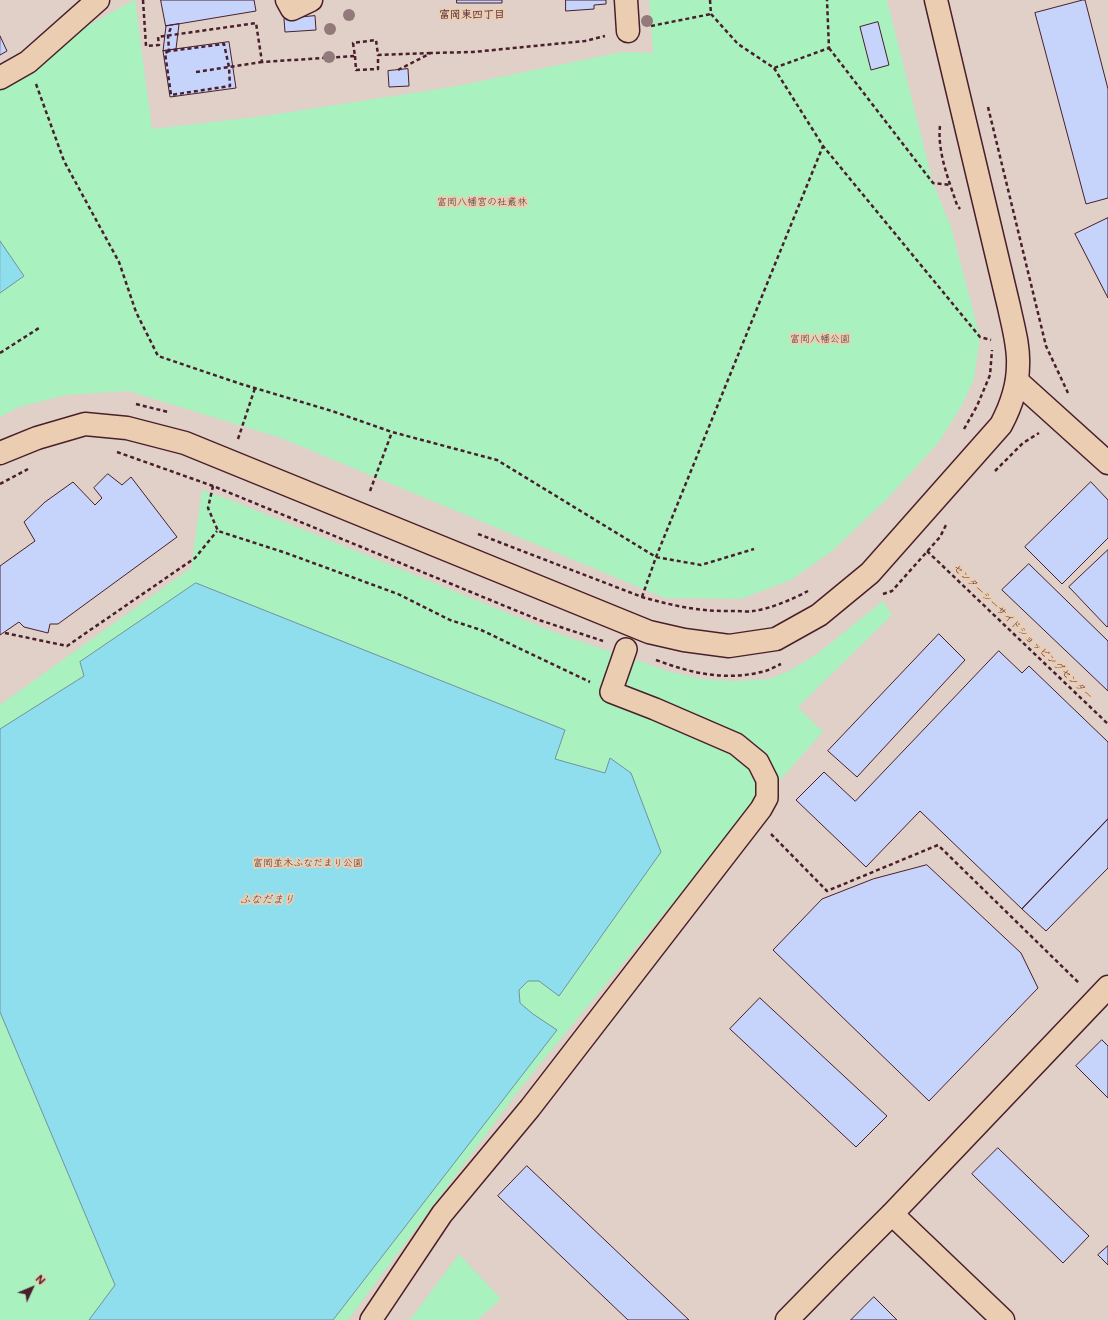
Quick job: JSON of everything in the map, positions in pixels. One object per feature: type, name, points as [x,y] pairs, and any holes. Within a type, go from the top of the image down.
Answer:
[{"type":"street","points":[[0,78],[28,62],[98,0]]},
{"type":"street","points":[[287,0],[292,9],[311,0]]},
{"type":"street","points":[[626,0],[628,31]]},
{"type":"street","points":[[0,453],[37,438],[85,424],[127,428],[185,443],[649,632],[684,640],[729,646],[776,639],[819,615],[870,574],[1001,425],[1010,407],[1017,381],[1018,364],[1016,345],[1009,307],[936,0]]},
{"type":"street","points":[[1017,381],[1108,463]]},
{"type":"street","points":[[371,1320],[442,1214],[530,1108],[761,809],[767,798],[767,780],[758,762],[736,744],[655,709],[611,692],[626,649]]},
{"type":"street","points":[[788,1320],[892,1214],[1108,987]]},
{"type":"street","points":[[892,1214],[1003,1320]]},
{"type":"path","points":[[143,0],[146,46],[159,45],[158,37],[256,23],[262,62]]},
{"type":"path","points":[[710,0],[711,14],[738,44],[774,68],[823,146],[980,337],[992,340],[992,334]]},
{"type":"path","points":[[827,0],[829,48],[932,183],[950,185]]},
{"type":"path","points":[[170,51],[168,36],[172,25]]},
{"type":"path","points":[[376,40],[378,55],[378,69],[356,70],[353,43],[376,40]]},
{"type":"path","points":[[378,55],[473,52],[585,41]]},
{"type":"path","points":[[224,44],[229,67],[230,86],[172,95],[165,52],[170,51],[224,44]]},
{"type":"path","points":[[774,68],[829,48]]},
{"type":"path","points":[[398,70],[430,53]]},
{"type":"path","points":[[196,72],[262,62],[355,56]]},
{"type":"path","points":[[28,62],[64,161],[119,262],[136,312],[158,356],[255,388],[332,411],[392,432],[497,460],[656,557],[701,566],[754,549]]},
{"type":"path","points":[[986,101],[1046,346],[1070,398],[1051,424],[1023,443],[991,474]]},
{"type":"path","points":[[940,121],[939,137],[950,185],[957,205],[962,212]]},
{"type":"path","points":[[642,597],[656,557],[823,146]]},
{"type":"path","points":[[0,353],[39,328]]},
{"type":"path","points":[[960,434],[977,406],[990,375],[992,348]]},
{"type":"path","points":[[238,440],[255,388]]},
{"type":"path","points":[[132,404],[139,404],[172,414]]},
{"type":"path","points":[[363,488],[370,491],[392,432]]},
{"type":"path","points":[[113,451],[213,486],[539,620],[672,666],[708,676],[737,676],[762,672],[782,663]]},
{"type":"path","points":[[0,484],[30,468]]},
{"type":"path","points":[[213,486],[208,508],[218,531],[286,553],[398,594],[450,620],[481,630],[611,692]]},
{"type":"path","points":[[878,596],[892,591],[940,537],[947,524]]},
{"type":"path","points":[[5,633],[67,646],[195,558],[218,531]]},
{"type":"path","points":[[472,532],[642,597],[665,604],[688,608],[717,612],[754,611],[791,600],[814,589]]},
{"type":"path","name":"センターシーサイドショッピングセンター","points":[[927,551],[1108,724]]},
{"type":"path","points":[[754,818],[828,891],[938,845],[1081,985]]},
{"type":"green space","name":"富岡八幡公園","points":[[134,0],[152,129],[264,116],[452,87],[622,52],[653,53],[649,0],[887,0],[933,183],[951,227],[980,337],[974,379],[961,407],[938,443],[887,499],[832,551],[791,580],[741,599],[665,598],[281,438],[128,391],[66,395],[19,407],[0,417],[0,89],[78,31]]},
{"type":"green space","name":"ふなだまり","points":[[202,490],[233,501],[559,634],[671,672],[702,679],[734,681],[769,679],[787,672],[817,654],[883,601],[892,615],[798,707],[823,732],[713,854],[522,1086],[348,1320],[0,1320],[0,705],[191,568]]},
{"type":"green space","points":[[459,1254],[501,1299],[477,1320],[410,1320]]},
{"type":"water","points":[[0,241],[24,276],[0,293]]},
{"type":"water","name":"ふなだまり","points":[[196,583],[565,730],[555,759],[605,773],[610,758],[631,773],[661,852],[559,996],[539,981],[528,981],[519,990],[520,1003],[533,1014],[557,1030],[333,1320],[89,1320],[115,1285],[0,1012],[0,729],[84,676],[80,662]]},
{"type":"building","points":[[161,0],[254,0],[256,11],[166,26]]},
{"type":"building","points":[[457,0],[502,0],[502,3],[457,3]]},
{"type":"building","points":[[566,0],[606,0],[606,4],[594,5],[594,9],[566,11]]},
{"type":"building","points":[[1085,0],[1108,89],[1108,198],[1086,204],[1035,13]]},
{"type":"building","points":[[315,16],[316,30],[285,32],[284,19]]},
{"type":"building","points":[[878,22],[889,65],[871,70],[860,27]]},
{"type":"building","points":[[179,24],[176,49],[163,51],[166,26]]},
{"type":"building","points":[[0,36],[7,51],[0,55]]},
{"type":"building","points":[[229,42],[236,88],[170,97],[163,51]]},
{"type":"building","points":[[408,69],[409,86],[389,87],[388,71]]},
{"type":"building","points":[[1108,218],[1108,298],[1075,234]]},
{"type":"building","points":[[108,474],[122,485],[131,477],[177,537],[58,624],[50,624],[48,633],[24,627],[19,622],[0,635],[0,566],[35,541],[24,522],[45,502],[73,482],[95,505],[102,498],[94,488]]},
{"type":"building","points":[[1091,482],[1108,500],[1108,538],[1062,584],[1025,547]]},
{"type":"building","points":[[1108,550],[1108,626],[1107,627],[1069,587]]},
{"type":"building","points":[[1029,564],[1108,641],[1108,691],[1002,590]]},
{"type":"building","points":[[939,634],[965,660],[857,777],[828,751]]},
{"type":"building","points":[[999,651],[1022,673],[1029,666],[1108,742],[1108,819],[1022,909],[920,811],[866,867],[796,800],[824,772],[855,801]]},
{"type":"building","points":[[1108,819],[1108,868],[1046,931],[1022,909]]},
{"type":"building","points":[[927,865],[1021,953],[1038,988],[929,1101],[773,950],[822,899],[873,879]]},
{"type":"building","points":[[760,998],[887,1116],[856,1147],[730,1029]]},
{"type":"building","points":[[1102,1040],[1108,1046],[1108,1098],[1076,1066]]},
{"type":"building","points":[[998,1148],[1089,1236],[1063,1263],[972,1174]]},
{"type":"building","points":[[527,1166],[689,1320],[628,1320],[498,1196]]},
{"type":"building","points":[[1108,1246],[1108,1265],[1098,1255]]},
{"type":"building","points":[[874,1297],[897,1320],[851,1320]]},
{"type":"district","name":"富岡東四丁目","points":[[472,15]]},
{"type":"park label","name":"富岡八幡宮の社叢林","points":[[482,202]]},
{"type":"park label","name":"富岡並木ふなだまり公園","points":[[308,863]]}]
